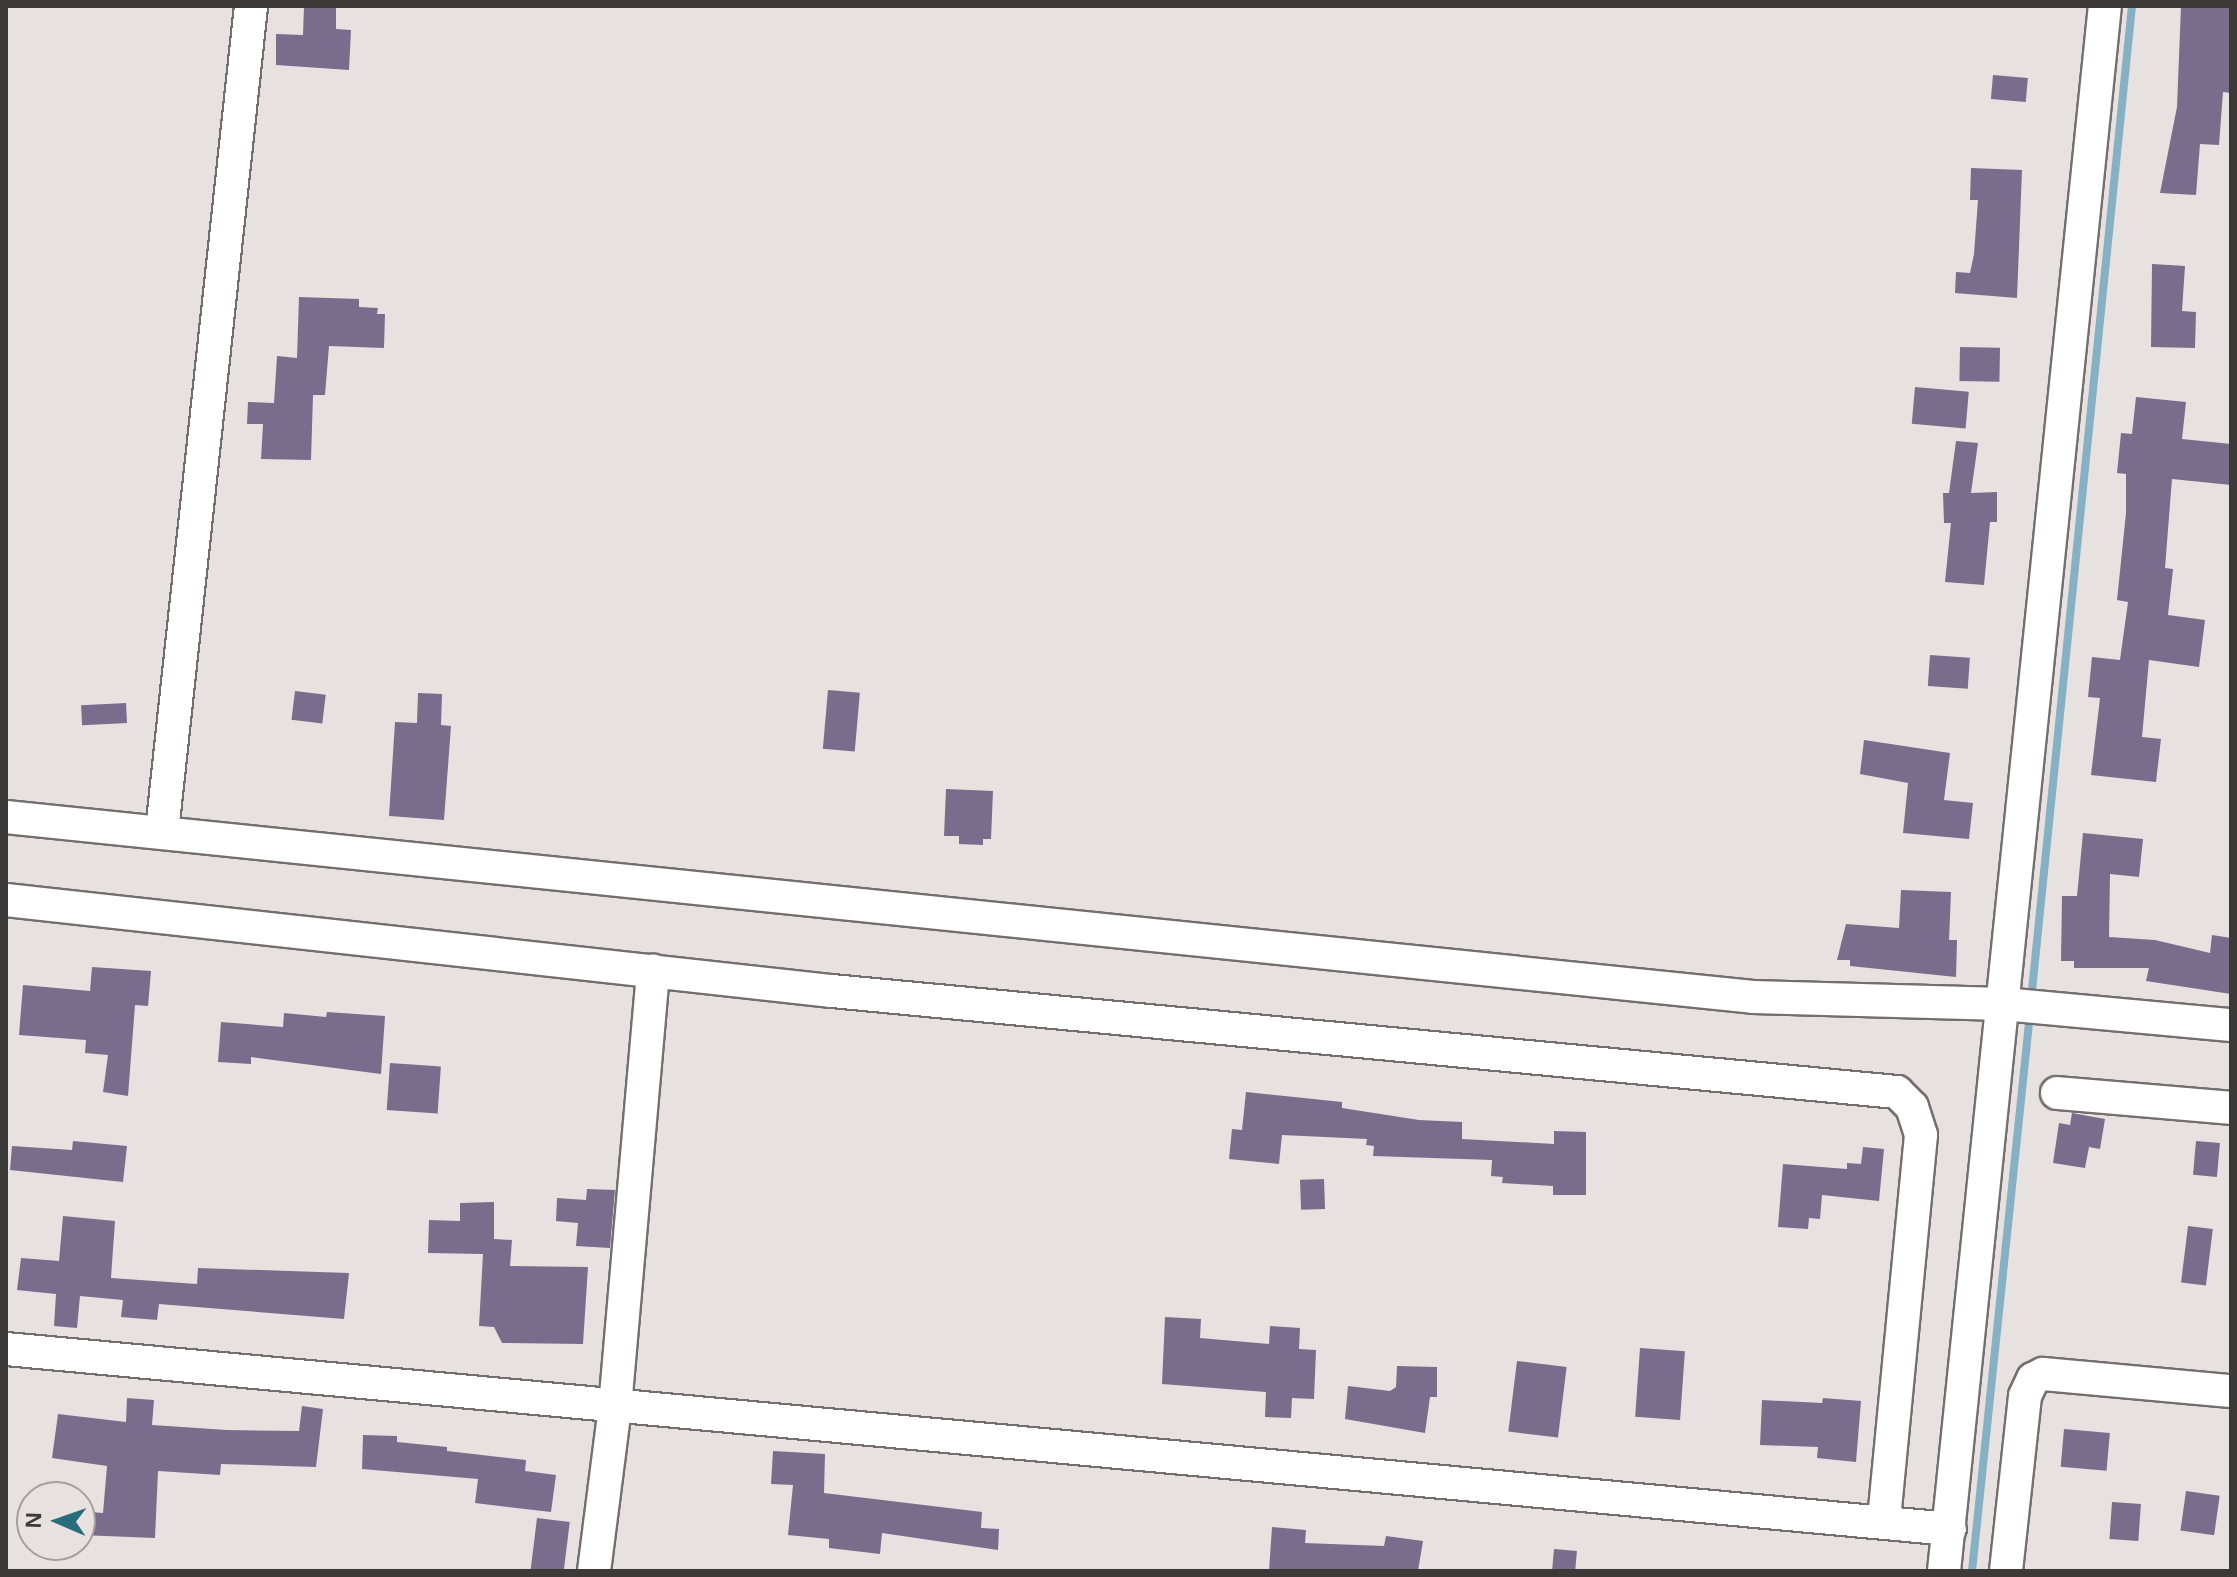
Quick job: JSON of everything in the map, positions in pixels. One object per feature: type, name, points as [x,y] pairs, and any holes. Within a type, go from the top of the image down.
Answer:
[{"type":"street","points":[[162,831],[251,6]]},
{"type":"street","points":[[1944,1571],[2105,6]]},
{"type":"street","points":[[6,817],[1753,997],[2003,1004],[2231,1025]]},
{"type":"street","points":[[6,900],[653,971],[1897,1092],[1912,1107],[1921,1135],[1884,1521]]},
{"type":"street","points":[[594,1571],[615,1407],[653,971]]},
{"type":"street","points":[[2057,1093],[2231,1108]]},
{"type":"street","points":[[6,1349],[1950,1529]]},
{"type":"street","points":[[2006,1571],[2025,1396],[2033,1379],[2043,1374],[2231,1391]]},
{"type":"building","points":[[304,6],[336,6],[336,29],[351,30],[349,70],[276,65],[276,34],[303,35]]},
{"type":"building","points":[[2181,6],[2231,6],[2231,93],[2223,92],[2219,145],[2200,144],[2196,195],[2160,193],[2177,107]]},
{"type":"building","points":[[1993,75],[2028,78],[2026,102],[1991,99]]},
{"type":"building","points":[[1971,168],[2022,170],[2017,298],[1955,293],[1956,272],[1970,273],[1974,254],[1978,200],[1970,200]]},
{"type":"building","points":[[2152,264],[2185,266],[2182,311],[2196,312],[2195,348],[2151,347]]},
{"type":"building","points":[[299,297],[359,299],[359,307],[378,308],[377,314],[385,314],[384,348],[329,346],[325,395],[313,395],[311,460],[261,459],[263,424],[247,424],[248,402],[274,403],[277,356],[297,358]]},
{"type":"building","points":[[1960,347],[2000,348],[1999,382],[1959,381]]},
{"type":"building","points":[[1915,387],[1969,392],[1966,429],[1912,424]]},
{"type":"building","points":[[2136,397],[2186,402],[2182,439],[2231,444],[2231,485],[2172,479],[2165,568],[2173,569],[2168,615],[2205,620],[2199,667],[2149,660],[2142,737],[2161,739],[2156,782],[2091,775],[2100,698],[2088,697],[2092,657],[2120,660],[2128,602],[2117,600],[2126,513],[2126,474],[2117,473],[2121,433],[2132,434]]},
{"type":"building","points":[[1956,441],[1978,443],[1971,493],[1997,492],[1997,522],[1990,522],[1984,585],[1945,582],[1951,523],[1944,523],[1943,493],[1949,493]]},
{"type":"building","points":[[1930,655],[1970,658],[1968,689],[1928,686]]},
{"type":"building","points":[[828,690],[860,693],[855,752],[823,749]]},
{"type":"building","points":[[295,691],[326,695],[322,724],[291,720]]},
{"type":"building","points":[[418,693],[442,694],[441,725],[451,726],[444,820],[389,816],[395,722],[417,723]]},
{"type":"building","points":[[126,703],[127,723],[82,725],[81,705]]},
{"type":"building","points":[[1864,740],[1950,753],[1944,800],[1973,803],[1969,839],[1903,833],[1908,783],[1860,774]]},
{"type":"building","points":[[946,789],[993,791],[991,839],[983,839],[983,845],[959,844],[959,836],[944,836]]},
{"type":"building","points":[[2083,833],[2143,839],[2139,877],[2110,874],[2109,937],[2155,940],[2210,953],[2212,935],[2231,938],[2231,994],[2146,981],[2149,968],[2074,968],[2074,961],[2061,961],[2062,896],[2077,896]]},
{"type":"building","points":[[1901,890],[1951,892],[1949,940],[1957,940],[1956,977],[1850,966],[1850,960],[1837,960],[1846,924],[1899,928]]},
{"type":"building","points":[[92,967],[151,971],[148,1006],[135,1005],[128,1096],[103,1092],[108,1055],[85,1053],[86,1040],[19,1035],[23,985],[90,991]]},
{"type":"building","points":[[327,1012],[385,1016],[381,1074],[251,1057],[251,1064],[218,1062],[221,1022],[283,1027],[284,1013],[326,1017]]},
{"type":"building","points":[[390,1063],[441,1067],[438,1113],[387,1110]]},
{"type":"building","points":[[1246,1092],[1342,1102],[1342,1108],[1419,1120],[1462,1122],[1462,1139],[1554,1144],[1554,1131],[1586,1132],[1586,1195],[1553,1195],[1553,1186],[1502,1183],[1503,1177],[1491,1176],[1492,1160],[1373,1156],[1374,1146],[1366,1145],[1367,1139],[1282,1135],[1279,1164],[1229,1159],[1232,1129],[1242,1130]]},
{"type":"building","points":[[2072,1113],[2105,1119],[2100,1149],[2089,1147],[2085,1168],[2053,1163],[2059,1123],[2070,1125]]},
{"type":"building","points":[[73,1141],[127,1146],[123,1182],[10,1170],[12,1146],[72,1150]]},
{"type":"building","points":[[2196,1141],[2220,1143],[2217,1177],[2193,1175]]},
{"type":"building","points":[[1863,1147],[1884,1149],[1879,1201],[1822,1195],[1820,1219],[1809,1218],[1808,1229],[1778,1227],[1783,1164],[1847,1169],[1847,1163],[1861,1164]]},
{"type":"building","points":[[1324,1179],[1325,1209],[1301,1210],[1300,1180]]},
{"type":"building","points":[[587,1189],[615,1190],[610,1248],[576,1246],[578,1223],[556,1221],[557,1198],[586,1200]]},
{"type":"building","points":[[494,1202],[494,1239],[512,1240],[510,1266],[588,1267],[583,1344],[502,1343],[494,1327],[479,1326],[483,1254],[428,1253],[429,1220],[460,1221],[460,1203]]},
{"type":"building","points":[[63,1216],[115,1221],[111,1278],[197,1284],[198,1268],[349,1273],[344,1319],[159,1304],[157,1320],[121,1317],[123,1300],[80,1296],[77,1328],[54,1326],[56,1294],[17,1290],[21,1258],[59,1261]]},
{"type":"building","points":[[2188,1226],[2213,1229],[2206,1286],[2181,1283]]},
{"type":"building","points":[[1165,1317],[1201,1319],[1200,1338],[1269,1344],[1270,1326],[1300,1328],[1299,1349],[1316,1350],[1314,1399],[1292,1398],[1291,1418],[1265,1417],[1266,1392],[1162,1384]]},
{"type":"building","points":[[1640,1348],[1685,1351],[1680,1420],[1635,1417]]},
{"type":"building","points":[[1517,1361],[1567,1367],[1558,1438],[1508,1431]]},
{"type":"building","points":[[1397,1366],[1437,1367],[1437,1397],[1430,1397],[1425,1433],[1345,1419],[1348,1386],[1390,1391],[1396,1387]]},
{"type":"building","points":[[127,1398],[154,1400],[152,1425],[227,1430],[299,1431],[302,1406],[323,1409],[316,1467],[221,1464],[220,1475],[158,1471],[155,1538],[96,1536],[96,1512],[103,1513],[107,1466],[52,1458],[58,1414],[126,1422]]},
{"type":"building","points":[[1823,1398],[1861,1401],[1856,1462],[1817,1458],[1818,1447],[1760,1445],[1762,1400],[1822,1403]]},
{"type":"building","points":[[2064,1429],[2110,1433],[2107,1471],[2061,1467]]},
{"type":"building","points":[[363,1435],[397,1436],[397,1442],[526,1460],[525,1471],[556,1475],[551,1512],[475,1503],[478,1479],[362,1469]]},
{"type":"building","points":[[773,1451],[825,1454],[824,1493],[982,1512],[981,1528],[999,1529],[998,1550],[882,1533],[880,1554],[829,1548],[829,1539],[788,1535],[793,1485],[771,1484]]},
{"type":"building","points":[[2186,1491],[2220,1496],[2214,1535],[2180,1531]]},
{"type":"building","points":[[2112,1502],[2141,1504],[2138,1541],[2109,1539]]},
{"type":"building","points":[[537,1518],[570,1522],[564,1571],[530,1571]]},
{"type":"building","points":[[1272,1527],[1306,1530],[1305,1543],[1384,1546],[1386,1536],[1423,1541],[1418,1571],[1269,1571]]},
{"type":"building","points":[[1554,1549],[1577,1551],[1575,1571],[1552,1571]]},
{"type":"waterway","points":[[2031,1000],[2132,6]]},
{"type":"waterway","points":[[1972,1571],[2030,1014]]}]
